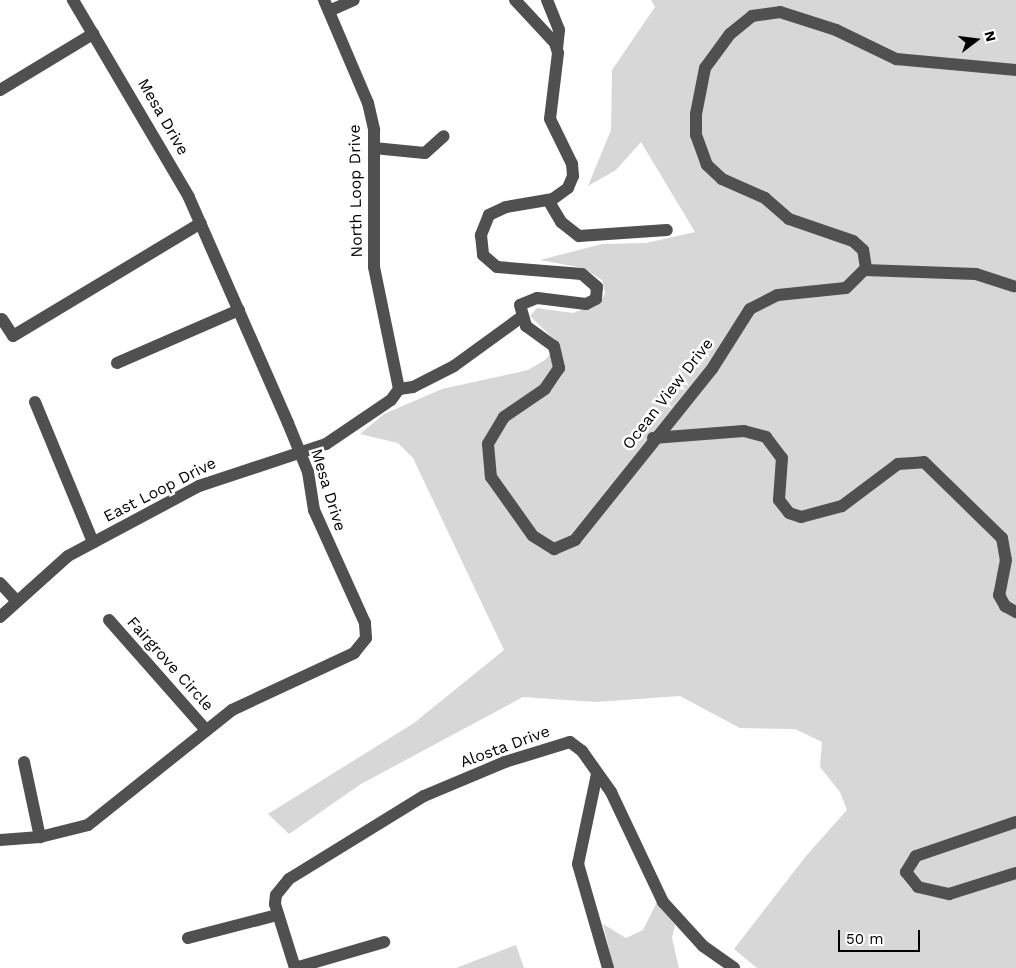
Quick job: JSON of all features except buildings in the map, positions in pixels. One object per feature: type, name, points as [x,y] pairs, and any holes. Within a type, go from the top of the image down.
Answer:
[{"type":"street","name":"Mesa Drive","points":[[0,840],[40,837],[88,825],[111,810],[206,730],[253,698],[354,653],[366,638],[364,623],[314,510],[300,454],[201,223],[158,138],[73,0]]},
{"type":"street","points":[[327,6],[354,0]]},
{"type":"street","points":[[515,0],[533,15],[557,48]]},
{"type":"street","points":[[399,389],[446,370],[520,318],[520,306],[529,299],[592,302],[597,296],[596,283],[582,274],[497,267],[483,255],[481,243],[489,215],[506,207],[548,200],[568,188],[573,176],[572,164],[550,119],[559,30],[547,0]]},
{"type":"street","name":"North Loop Drive","points":[[327,6],[368,102],[374,148],[374,267],[399,389]]},
{"type":"street","points":[[1014,286],[976,274],[865,270],[866,258],[858,244],[789,219],[765,198],[722,179],[707,165],[696,135],[696,114],[705,68],[714,52],[752,16],[780,12],[836,30],[896,59],[1016,70]]},
{"type":"street","points":[[0,90],[93,34]]},
{"type":"street","points":[[374,148],[425,152],[444,136]]},
{"type":"street","points":[[548,200],[561,222],[579,236],[667,230]]},
{"type":"street","points":[[2,319],[13,336],[201,223]]},
{"type":"street","name":"Ocean View Drive","points":[[520,318],[554,346],[559,368],[545,389],[498,424],[488,444],[486,462],[492,477],[540,544],[554,549],[569,545],[653,438],[712,369],[750,309],[778,295],[846,288],[865,270]]},
{"type":"street","points":[[117,364],[239,310]]},
{"type":"street","name":"East Loop Drive","points":[[0,616],[48,571],[93,542],[198,486],[300,454],[351,428],[391,400],[399,389]]},
{"type":"street","points":[[35,402],[93,542]]},
{"type":"street","points":[[653,438],[744,431],[766,437],[782,458],[779,500],[789,513],[801,517],[842,506],[898,464],[924,462],[1002,538],[1006,560],[999,595],[1005,606],[1016,612]]},
{"type":"street","points":[[0,583],[16,600]]},
{"type":"street","name":"Fairgrove Circle","points":[[109,620],[206,730]]},
{"type":"street","name":"Alosta Drive","points":[[295,968],[278,915],[276,894],[289,879],[424,796],[470,776],[570,742],[582,751],[631,829],[663,902],[703,946],[734,968]]},
{"type":"street","points":[[24,762],[40,837]]},
{"type":"street","points":[[597,774],[578,864],[608,968]]},
{"type":"street","points":[[1016,822],[916,856],[906,872],[918,887],[949,894],[1016,873]]},
{"type":"street","points":[[188,938],[278,915]]},
{"type":"street","points":[[295,968],[384,942]]},
{"type":"shaded area","points":[[651,0],[1016,0],[1016,968],[757,968],[734,949],[806,856],[847,810],[840,792],[820,767],[822,742],[795,729],[740,728],[680,696],[596,702],[523,697],[361,784],[289,834],[268,814],[414,723],[504,650],[413,458],[398,443],[360,434],[384,414],[442,389],[528,370],[545,360],[559,344],[530,316],[537,308],[573,313],[601,302],[605,293],[602,280],[583,268],[540,260],[602,244],[646,243],[695,232],[641,142],[616,170],[588,186],[611,130],[612,70],[655,7]]},
{"type":"shaded area","points":[[658,900],[675,925],[672,938],[679,968],[608,968],[613,965],[603,924],[626,938],[643,930]]},
{"type":"shaded area","points":[[516,945],[524,968],[456,968]]}]
